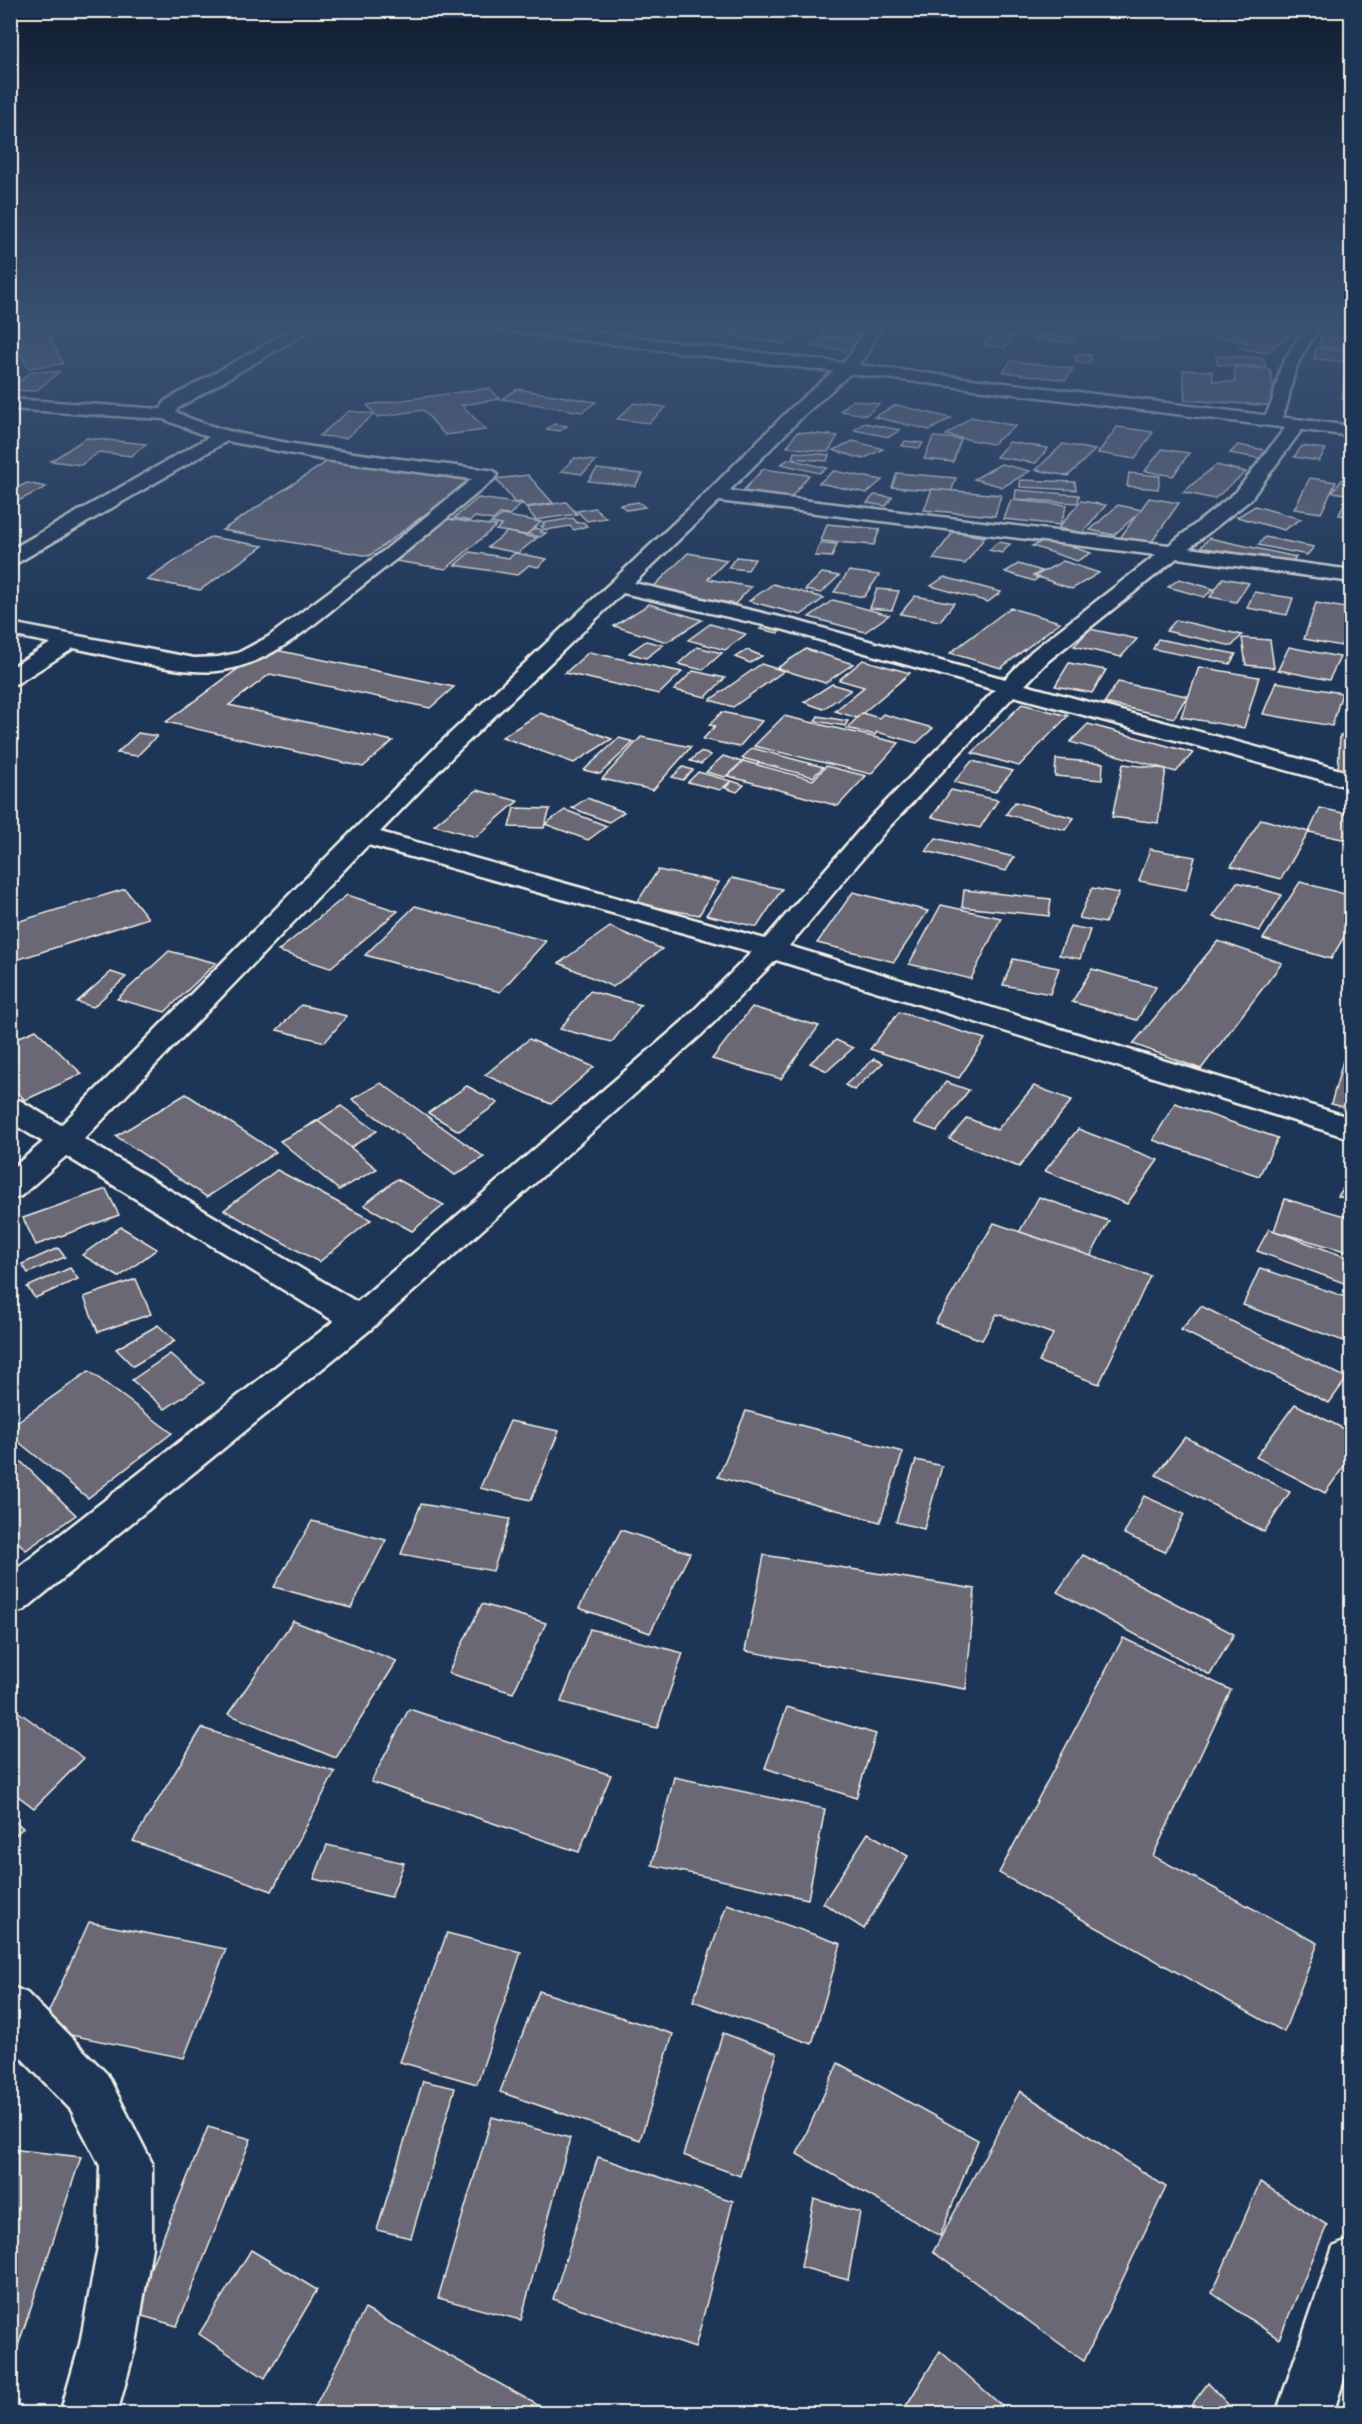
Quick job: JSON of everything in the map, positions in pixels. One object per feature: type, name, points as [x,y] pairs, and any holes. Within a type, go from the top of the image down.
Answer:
[{"type":"main road","points":[[10,559],[219,438]]},
{"type":"main road","points":[[10,629],[194,665],[218,664],[245,658],[276,642],[303,622],[393,554],[488,475],[306,452],[234,438]]},
{"type":"main road","points":[[10,1188],[63,1142],[447,749],[715,495],[771,438]]},
{"type":"main road","points":[[10,1598],[359,1320],[691,1029],[771,949],[879,823],[1040,656],[1243,496],[1286,438]]},
{"type":"main road","points":[[715,495],[1052,535],[1170,553],[1352,576]]},
{"type":"main road","points":[[620,586],[790,625],[1352,781]]},
{"type":"main road","points":[[10,678],[70,641]]},
{"type":"main road","points":[[361,835],[771,949],[1352,1129]]},
{"type":"main road","points":[[10,1108],[359,1320]]},
{"type":"main road","points":[[10,2010],[89,2092],[126,2163],[125,2247],[108,2344],[88,2414]]},
{"type":"main road","points":[[1304,2414],[1352,2266]]},
{"type":"building","points":[[86,438],[147,444],[131,456],[99,452],[81,465],[51,461]]},
{"type":"building","points":[[793,438],[837,438],[828,452],[787,447]]},
{"type":"building","points":[[933,438],[961,439],[953,462],[924,459]]},
{"type":"building","points":[[962,438],[1000,438],[992,444]]},
{"type":"building","points":[[1109,438],[1149,438],[1135,459],[1098,453]]},
{"type":"building","points":[[853,441],[883,449],[863,459],[833,450]]},
{"type":"building","points":[[905,441],[923,443],[920,448],[902,446]]},
{"type":"building","points":[[1009,442],[1048,448],[1036,463],[996,457]]},
{"type":"building","points":[[1063,444],[1095,450],[1068,476],[1036,470]]},
{"type":"building","points":[[1238,445],[1270,451],[1262,459],[1230,453]]},
{"type":"building","points":[[1302,446],[1326,449],[1319,461],[1294,457]]},
{"type":"building","points":[[1162,449],[1189,453],[1173,476],[1145,471]]},
{"type":"building","points":[[794,452],[829,455],[827,461],[792,458]]},
{"type":"building","points":[[575,458],[596,461],[582,474],[561,471]]},
{"type":"building","points":[[331,459],[470,481],[369,556],[222,530]]},
{"type":"building","points":[[789,459],[827,468],[819,473],[781,464]]},
{"type":"building","points":[[1001,464],[1030,471],[1003,487],[974,479]]},
{"type":"building","points":[[1216,465],[1246,472],[1214,499],[1183,492]]},
{"type":"building","points":[[1352,468],[1352,495],[1332,492]]},
{"type":"building","points":[[597,469],[643,474],[635,486],[588,481]]},
{"type":"building","points":[[763,469],[809,475],[789,500],[741,493]]},
{"type":"building","points":[[834,471],[882,480],[867,493],[819,483]]},
{"type":"building","points":[[897,473],[956,478],[951,492],[892,487]]},
{"type":"building","points":[[1129,473],[1160,476],[1158,489],[1127,486]]},
{"type":"building","points":[[528,475],[553,503],[526,507],[521,502],[515,503],[496,479]]},
{"type":"building","points":[[1310,478],[1336,482],[1321,513],[1294,509]]},
{"type":"building","points":[[1020,480],[1075,482],[1076,490],[1020,487]]},
{"type":"building","points":[[27,483],[46,487],[14,503],[10,502],[10,491]]},
{"type":"building","points":[[932,489],[1001,495],[995,516],[924,510]]},
{"type":"building","points":[[1016,490],[1079,495],[1078,503],[1015,499]]},
{"type":"building","points":[[1348,494],[1352,494],[1352,517],[1339,515]]},
{"type":"building","points":[[874,495],[892,497],[886,506],[867,503]]},
{"type":"building","points":[[478,498],[522,504],[509,515],[500,514],[493,520],[475,517],[470,521],[454,518]]},
{"type":"building","points":[[1149,498],[1179,503],[1151,543],[1120,538]]},
{"type":"building","points":[[1011,500],[1067,505],[1060,525],[1004,519]]},
{"type":"building","points":[[1081,501],[1106,505],[1083,533],[1058,528]]},
{"type":"building","points":[[566,502],[577,514],[536,520],[526,508]]},
{"type":"building","points":[[638,502],[645,507],[627,510],[620,505]]},
{"type":"building","points":[[1118,505],[1142,510],[1114,535],[1090,530]]},
{"type":"building","points":[[1255,506],[1301,519],[1284,530],[1237,517]]},
{"type":"building","points":[[595,508],[606,518],[587,521],[577,511]]},
{"type":"building","points":[[502,515],[541,522],[526,535],[496,530],[502,525],[491,523]]},
{"type":"building","points":[[573,518],[577,523],[583,522],[587,526],[574,530],[570,526],[546,530],[541,526],[544,525],[543,523]]},
{"type":"building","points":[[448,519],[496,526],[446,569],[396,561]]},
{"type":"building","points":[[827,524],[880,529],[874,545],[821,541]]},
{"type":"building","points":[[536,528],[546,533],[540,537],[527,534]]},
{"type":"building","points":[[507,532],[537,538],[518,553],[488,547]]},
{"type":"building","points":[[953,532],[985,537],[965,564],[933,559]]},
{"type":"building","points":[[211,537],[263,546],[200,590],[147,580]]},
{"type":"building","points":[[1265,537],[1314,547],[1307,555],[1258,545]]},
{"type":"building","points":[[1209,538],[1296,557],[1289,565],[1201,547]]},
{"type":"building","points":[[1047,539],[1091,553],[1077,561],[1032,546]]},
{"type":"building","points":[[998,542],[1010,544],[1002,553],[989,550]]},
{"type":"building","points":[[820,543],[837,544],[832,557],[815,556]]},
{"type":"building","points":[[470,552],[509,558],[515,553],[547,559],[538,567],[529,565],[517,575],[455,565]]},
{"type":"building","points":[[688,553],[727,560],[708,579],[751,587],[735,604],[651,589]]},
{"type":"building","points":[[736,557],[755,559],[748,570],[728,568]]},
{"type":"building","points":[[1063,561],[1099,573],[1072,589],[1035,576]]},
{"type":"building","points":[[1018,564],[1042,571],[1033,576],[1038,578],[1034,581],[1005,572]]},
{"type":"building","points":[[849,571],[879,575],[864,597],[834,592]]},
{"type":"building","points":[[822,573],[839,576],[821,593],[805,590]]},
{"type":"building","points":[[944,577],[1001,592],[988,602],[931,586]]},
{"type":"building","points":[[1223,578],[1249,583],[1236,602],[1210,597]]},
{"type":"building","points":[[1179,579],[1214,589],[1204,597],[1168,587]]},
{"type":"building","points":[[773,584],[824,598],[801,615],[749,601]]},
{"type":"building","points":[[877,589],[899,591],[892,610],[870,608]]},
{"type":"building","points":[[1254,592],[1293,598],[1287,615],[1247,608]]},
{"type":"building","points":[[915,596],[954,603],[940,621],[900,614]]},
{"type":"building","points":[[833,600],[889,615],[865,632],[809,617]]},
{"type":"building","points":[[1316,603],[1352,609],[1341,646],[1304,639]]},
{"type":"building","points":[[649,604],[702,620],[667,642],[614,626]]},
{"type":"building","points":[[1010,608],[1060,622],[1001,668],[950,653]]},
{"type":"building","points":[[1176,620],[1242,635],[1232,646],[1166,631]]},
{"type":"building","points":[[768,622],[786,626],[778,633],[760,629]]},
{"type":"building","points":[[710,624],[746,634],[725,650],[688,640]]},
{"type":"building","points":[[1090,629],[1137,639],[1121,657],[1074,646]]},
{"type":"building","points":[[1242,638],[1270,640],[1274,668],[1246,665]]},
{"type":"building","points":[[1158,639],[1236,654],[1230,664],[1153,649]]},
{"type":"building","points":[[646,641],[663,645],[646,658],[629,653]]},
{"type":"building","points":[[697,647],[722,653],[703,670],[678,664]]},
{"type":"building","points":[[1289,647],[1340,657],[1329,680],[1278,670]]},
{"type":"building","points":[[266,648],[454,687],[430,708],[270,674],[229,705],[393,741],[363,767],[166,722]]},
{"type":"building","points":[[806,649],[853,664],[825,683],[777,668]]},
{"type":"building","points":[[747,650],[762,656],[750,663],[735,657]]},
{"type":"building","points":[[589,652],[682,672],[659,694],[565,673]]},
{"type":"building","points":[[863,660],[910,673],[857,718],[835,711],[864,687],[839,680]]},
{"type":"building","points":[[1069,663],[1106,670],[1092,693],[1055,686]]},
{"type":"building","points":[[761,664],[784,671],[733,707],[710,700]]},
{"type":"building","points":[[1199,667],[1259,677],[1244,728],[1181,717]]},
{"type":"building","points":[[693,671],[725,678],[706,697],[674,690]]},
{"type":"building","points":[[1118,682],[1187,696],[1174,718],[1104,703]]},
{"type":"building","points":[[1276,682],[1342,693],[1332,726],[1263,714]]},
{"type":"building","points":[[832,684],[851,690],[823,709],[804,702]]},
{"type":"building","points":[[1022,704],[1068,716],[1019,766],[972,753]]},
{"type":"building","points":[[1349,711],[1352,711],[1352,729],[1344,727]]},
{"type":"building","points":[[722,712],[762,721],[739,747],[703,739],[715,726],[709,725]]},
{"type":"building","points":[[540,713],[612,739],[574,763],[502,737]]},
{"type":"building","points":[[862,713],[879,718],[883,714],[933,728],[917,743],[877,732],[875,735],[847,728]]},
{"type":"building","points":[[784,716],[899,743],[871,774],[754,746]]},
{"type":"building","points":[[818,716],[848,721],[845,726],[815,721]]},
{"type":"building","points":[[1088,724],[1193,753],[1176,772],[1070,742]]},
{"type":"building","points":[[138,733],[157,736],[137,756],[117,753]]},
{"type":"building","points":[[1340,735],[1352,737],[1352,773],[1338,771]]},
{"type":"building","points":[[641,737],[691,747],[653,790],[602,779]]},
{"type":"building","points":[[619,738],[634,742],[600,774],[584,770]]},
{"type":"building","points":[[752,748],[823,767],[813,777],[742,758]]},
{"type":"building","points":[[700,752],[711,755],[701,764],[690,761]]},
{"type":"building","points":[[723,756],[742,762],[725,777],[706,772]]},
{"type":"building","points":[[1056,759],[1103,763],[1102,780],[1055,776]]},
{"type":"building","points":[[743,761],[813,780],[826,766],[866,776],[838,806],[728,776]]},
{"type":"building","points":[[972,761],[1013,771],[995,792],[954,782]]},
{"type":"building","points":[[1123,764],[1166,769],[1158,823],[1112,817]]},
{"type":"building","points":[[683,767],[693,770],[683,780],[672,777]]},
{"type":"building","points":[[698,772],[731,781],[720,790],[688,782]]},
{"type":"building","points":[[732,781],[744,785],[737,792],[725,788]]},
{"type":"building","points":[[477,790],[518,801],[476,837],[434,825]]},
{"type":"building","points":[[951,790],[998,800],[980,828],[932,817]]},
{"type":"building","points":[[587,798],[624,812],[609,822],[572,808]]},
{"type":"building","points":[[1015,802],[1074,818],[1065,830],[1006,814]]},
{"type":"building","points":[[514,808],[550,809],[544,828],[509,827]]},
{"type":"building","points":[[1320,808],[1352,815],[1352,841],[1309,832]]},
{"type":"building","points":[[565,810],[607,826],[588,840],[545,824]]},
{"type":"building","points":[[1261,819],[1309,832],[1281,879],[1231,866]]},
{"type":"building","points":[[936,838],[1014,857],[1006,871],[926,851]]},
{"type":"building","points":[[1150,849],[1195,857],[1186,890],[1139,881]]},
{"type":"building","points":[[658,870],[719,882],[699,915],[636,904]]},
{"type":"building","points":[[732,878],[782,889],[757,927],[706,915]]},
{"type":"building","points":[[1237,882],[1282,895],[1260,931],[1213,917]]},
{"type":"building","points":[[1300,882],[1352,896],[1352,923],[1331,959],[1263,939]]},
{"type":"building","points":[[1092,888],[1119,893],[1105,923],[1079,918]]},
{"type":"building","points":[[125,889],[148,918],[10,962],[10,924]]},
{"type":"building","points":[[964,890],[1051,899],[1049,916],[962,907]]},
{"type":"building","points":[[853,892],[928,911],[894,962],[817,943]]},
{"type":"building","points":[[347,895],[398,911],[330,968],[278,951]]},
{"type":"building","points":[[941,905],[1001,918],[971,979],[909,964]]},
{"type":"building","points":[[415,906],[546,941],[500,992],[365,955]]},
{"type":"building","points":[[1070,926],[1090,930],[1080,959],[1059,955]]},
{"type":"building","points":[[610,927],[662,949],[613,987],[559,963]]},
{"type":"building","points":[[1218,941],[1282,963],[1201,1069],[1133,1044]]},
{"type":"building","points":[[169,951],[216,963],[165,1012],[117,999]]},
{"type":"building","points":[[1013,959],[1059,968],[1050,994],[1003,985]]},
{"type":"building","points":[[1092,969],[1156,987],[1137,1020],[1072,1002]]},
{"type":"building","points":[[111,972],[126,977],[93,1007],[77,1002]]},
{"type":"building","points":[[590,991],[641,1005],[612,1042],[560,1029]]},
{"type":"building","points":[[301,1005],[347,1016],[325,1042],[277,1030]]},
{"type":"building","points":[[752,1007],[819,1026],[781,1079],[712,1059]]},
{"type":"building","points":[[899,1012],[985,1039],[959,1078],[870,1049]]},
{"type":"building","points":[[36,1030],[82,1074],[25,1100],[10,1085],[10,1041]]},
{"type":"building","points":[[529,1039],[594,1067],[551,1104],[485,1075]]},
{"type":"building","points":[[836,1040],[853,1048],[827,1071],[810,1063]]},
{"type":"building","points":[[1346,1050],[1352,1051],[1352,1109],[1331,1104]]},
{"type":"building","points":[[874,1059],[883,1063],[854,1090],[845,1085]]},
{"type":"building","points":[[946,1082],[969,1090],[937,1131],[914,1123]]},
{"type":"building","points":[[381,1083],[484,1157],[455,1175],[352,1099]]},
{"type":"building","points":[[467,1086],[498,1103],[459,1131],[428,1113]]},
{"type":"building","points":[[1034,1086],[1072,1100],[1019,1167],[949,1139],[967,1118],[997,1130]]},
{"type":"building","points":[[186,1094],[276,1152],[207,1197],[116,1136]]},
{"type":"building","points":[[1175,1103],[1278,1138],[1259,1176],[1153,1140]]},
{"type":"building","points":[[341,1106],[377,1131],[348,1149],[311,1124]]},
{"type":"building","points":[[318,1121],[377,1169],[339,1190],[280,1141]]},
{"type":"building","points":[[1078,1129],[1158,1160],[1127,1204],[1045,1171]]},
{"type":"building","points":[[277,1170],[371,1220],[319,1262],[224,1210]]},
{"type":"building","points":[[1352,1175],[1352,1201],[1338,1196]]},
{"type":"building","points":[[397,1179],[444,1205],[412,1231],[364,1205]]},
{"type":"building","points":[[106,1189],[119,1215],[36,1245],[23,1218]]},
{"type":"building","points":[[1039,1197],[1109,1221],[1088,1261],[1017,1236]]},
{"type":"building","points":[[1285,1199],[1352,1218],[1352,1253],[1274,1231]]},
{"type":"building","points":[[994,1223],[1150,1276],[1099,1384],[1039,1362],[1053,1334],[997,1314],[982,1340],[935,1323]]},
{"type":"building","points":[[121,1227],[157,1249],[119,1277],[82,1255]]},
{"type":"building","points":[[1269,1229],[1352,1259],[1352,1286],[1257,1251]]},
{"type":"building","points":[[58,1248],[65,1257],[28,1273],[22,1264]]},
{"type":"building","points":[[70,1268],[78,1279],[35,1298],[27,1287]]},
{"type":"building","points":[[1260,1268],[1352,1299],[1352,1344],[1243,1305]]},
{"type":"building","points":[[136,1279],[151,1314],[98,1332],[84,1297]]},
{"type":"building","points":[[1201,1306],[1347,1378],[1329,1403],[1181,1330]]},
{"type":"building","points":[[158,1325],[175,1341],[133,1366],[116,1349]]},
{"type":"building","points":[[170,1354],[204,1383],[165,1409],[132,1380]]},
{"type":"building","points":[[89,1371],[172,1433],[88,1498],[10,1435],[10,1427]]},
{"type":"building","points":[[1295,1404],[1352,1433],[1352,1455],[1325,1493],[1256,1457]]},
{"type":"building","points":[[746,1411],[903,1452],[880,1522],[718,1477]]},
{"type":"building","points":[[510,1421],[559,1431],[531,1500],[480,1488]]},
{"type":"building","points":[[1185,1437],[1290,1492],[1264,1532],[1156,1475]]},
{"type":"building","points":[[10,1451],[76,1515],[26,1550],[10,1534]]},
{"type":"building","points":[[916,1460],[942,1466],[924,1529],[896,1522]]},
{"type":"building","points":[[1144,1496],[1184,1514],[1165,1552],[1124,1534]]},
{"type":"building","points":[[421,1504],[510,1519],[493,1571],[401,1554]]},
{"type":"building","points":[[312,1521],[386,1540],[351,1608],[274,1587]]},
{"type":"building","points":[[621,1530],[690,1553],[650,1633],[579,1608]]},
{"type":"building","points":[[764,1555],[975,1589],[966,1689],[745,1651]]},
{"type":"building","points":[[1083,1555],[1234,1634],[1210,1675],[1057,1592]]},
{"type":"building","points":[[482,1604],[546,1623],[513,1693],[448,1673]]},
{"type":"building","points":[[293,1621],[397,1661],[336,1758],[228,1714]]},
{"type":"building","points":[[590,1629],[683,1653],[657,1728],[561,1702]]},
{"type":"building","points":[[1123,1638],[1231,1690],[1153,1856],[1318,1943],[1284,2032],[999,1873]]},
{"type":"building","points":[[10,1706],[84,1758],[34,1808],[10,1790]]},
{"type":"building","points":[[787,1707],[876,1734],[856,1798],[765,1768]]},
{"type":"building","points":[[409,1709],[611,1775],[579,1852],[371,1782]]},
{"type":"building","points":[[202,1728],[335,1772],[272,1891],[133,1841]]},
{"type":"building","points":[[674,1777],[825,1809],[808,1899],[652,1865]]},
{"type":"building","points":[[10,1817],[23,1828],[10,1840]]},
{"type":"building","points":[[868,1833],[908,1856],[864,1929],[823,1903]]},
{"type":"building","points":[[327,1845],[404,1863],[391,1897],[314,1879]]},
{"type":"building","points":[[727,1904],[841,1944],[812,2044],[693,2001]]},
{"type":"building","points":[[89,1922],[226,1949],[184,2058],[41,2029]]},
{"type":"building","points":[[447,1933],[521,1952],[477,2084],[400,2062]]},
{"type":"building","points":[[539,1991],[673,2034],[640,2140],[500,2092]]},
{"type":"building","points":[[723,2033],[777,2053],[740,2176],[683,2155]]},
{"type":"building","points":[[838,2063],[978,2140],[940,2236],[797,2154]]},
{"type":"building","points":[[423,2081],[455,2088],[411,2238],[377,2230]]},
{"type":"building","points":[[1020,2091],[1166,2187],[1084,2361],[933,2252]]},
{"type":"building","points":[[492,2117],[570,2138],[521,2320],[438,2298]]},
{"type":"building","points":[[208,2127],[251,2139],[177,2326],[132,2313]]},
{"type":"building","points":[[10,2149],[81,2157],[10,2370]]},
{"type":"building","points":[[598,2157],[733,2201],[695,2348],[553,2299]]},
{"type":"building","points":[[1260,2182],[1327,2225],[1279,2339],[1212,2293]]},
{"type":"building","points":[[814,2199],[860,2212],[848,2280],[801,2267]]},
{"type":"building","points":[[251,2250],[317,2290],[265,2378],[199,2334]]},
{"type":"building","points":[[365,2309],[554,2414],[311,2414]]},
{"type":"building","points":[[940,2351],[1011,2414],[901,2414]]},
{"type":"building","points":[[1208,2383],[1237,2414],[1185,2414]]}]
